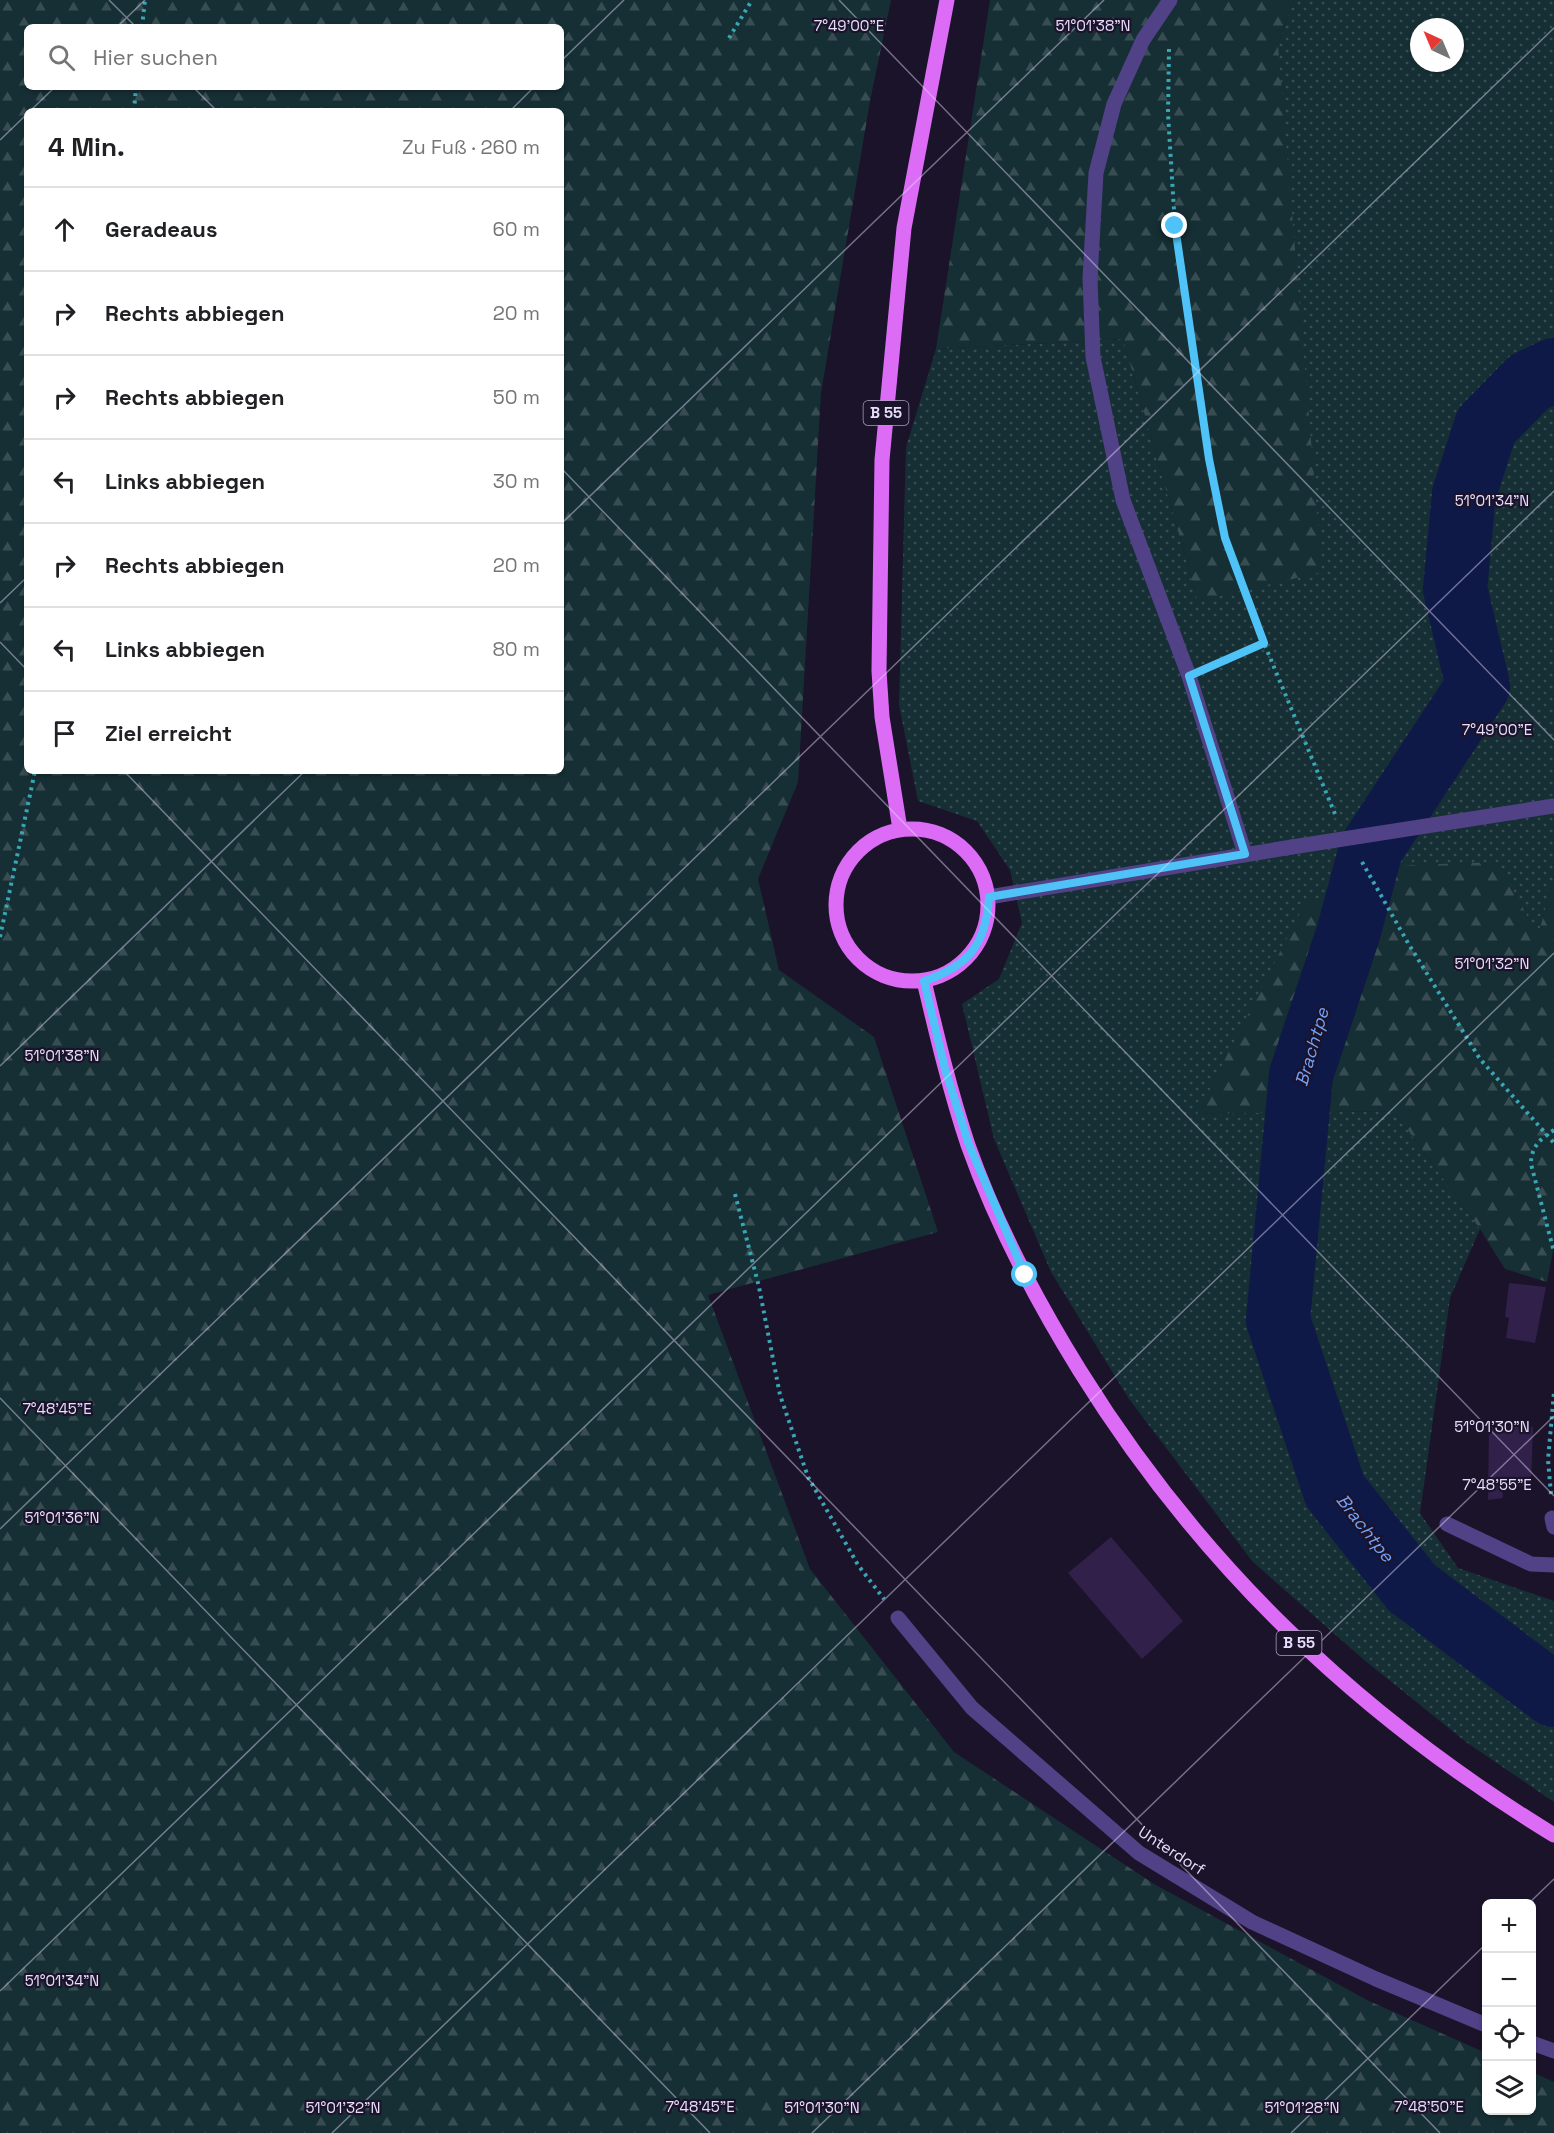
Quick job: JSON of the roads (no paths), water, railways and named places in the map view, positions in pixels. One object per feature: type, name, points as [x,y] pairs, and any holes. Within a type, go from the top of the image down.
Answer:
[{"type":"main road","name":"B 55","points":[[900,828],[882,717],[879,671],[882,460],[904,228],[947,0]]},
{"type":"main road","points":[[900,828],[925,828],[949,836],[969,852],[983,873],[989,897],[987,920],[980,942],[965,960],[946,974],[924,981],[898,980],[873,971],[852,953],[839,930],[835,904],[840,878],[854,854],[874,837],[900,828]]},
{"type":"main road","name":"B 55","points":[[924,981],[955,1102],[994,1208],[1025,1275],[1058,1336],[1140,1462],[1228,1570],[1285,1630],[1339,1680],[1457,1772],[1554,1835]]},
{"type":"street","points":[[1170,0],[1143,40],[1114,104],[1096,173],[1091,289],[1093,357],[1123,500],[1189,676],[1245,854]]},
{"type":"street","points":[[989,897],[1554,806]]},
{"type":"street","points":[[1447,1524],[1531,1564],[1554,1564]]},
{"type":"street","name":"Unterdorf","points":[[898,1618],[972,1708],[1138,1853],[1252,1922],[1376,1979],[1482,2023]]},
{"type":"street","points":[[1536,2045],[1554,2052]]},
{"type":"waterway","name":"Brachtpe","points":[[1554,370],[1529,382],[1486,426],[1464,494],[1455,589],[1478,686],[1371,849],[1348,934],[1301,1075],[1278,1320],[1335,1491],[1412,1588],[1554,1695]]}]
